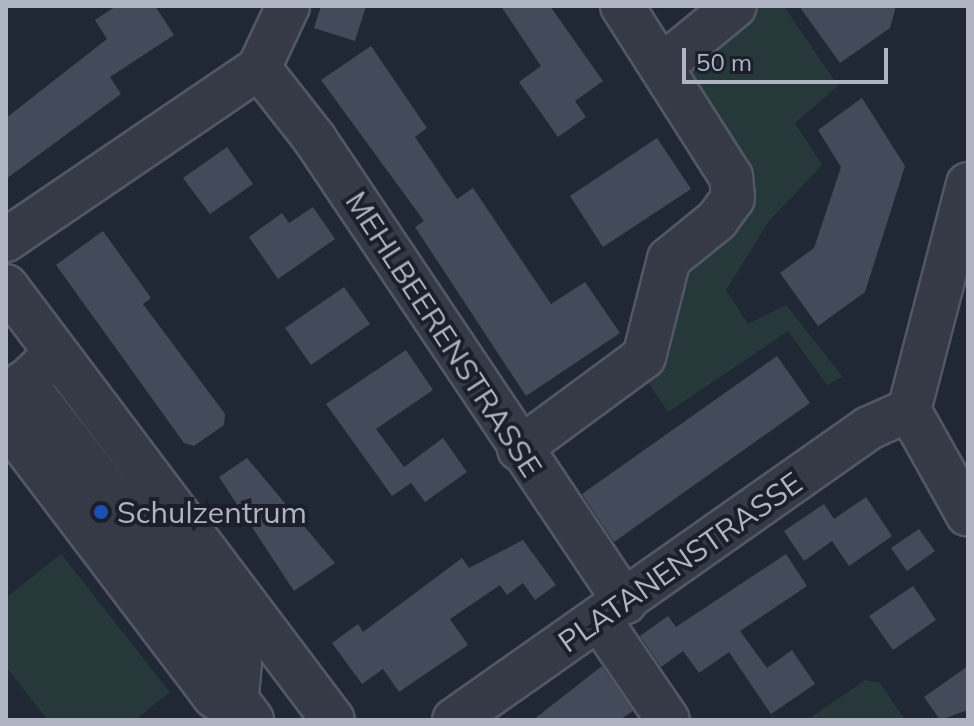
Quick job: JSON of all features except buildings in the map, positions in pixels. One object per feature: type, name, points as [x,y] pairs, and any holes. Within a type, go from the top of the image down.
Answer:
[{"type":"street","points":[[6,240],[259,68],[288,6]]},
{"type":"street","points":[[519,449],[644,357],[669,259],[717,220],[733,198],[731,177],[622,6]]},
{"type":"street","points":[[662,66],[735,6]]},
{"type":"street","name":"MEHLBEERENSTRASSE","points":[[259,68],[314,138],[519,449],[612,611],[668,720]]},
{"type":"street","points":[[968,184],[909,410],[919,438],[968,515]]},
{"type":"street","points":[[6,286],[315,715]]},
{"type":"street","points":[[55,354],[13,394],[25,447],[214,696],[249,720]]},
{"type":"street","name":"PLATANENSTRASSE","points":[[454,720],[869,428],[909,410]]},
{"type":"shaded area","points":[[746,6],[784,6],[838,86],[795,123],[822,165],[769,221],[726,290],[748,324],[786,305],[843,377],[827,385],[788,331],[668,412],[644,377],[670,346],[681,267],[726,230],[674,67]]},
{"type":"shaded area","points":[[61,554],[170,692],[135,720],[48,720],[6,667],[6,598]]},
{"type":"shaded area","points":[[865,680],[880,683],[905,720],[807,720]]},
{"type":"place","name":"Schulzentrum","points":[[101,512]]}]
